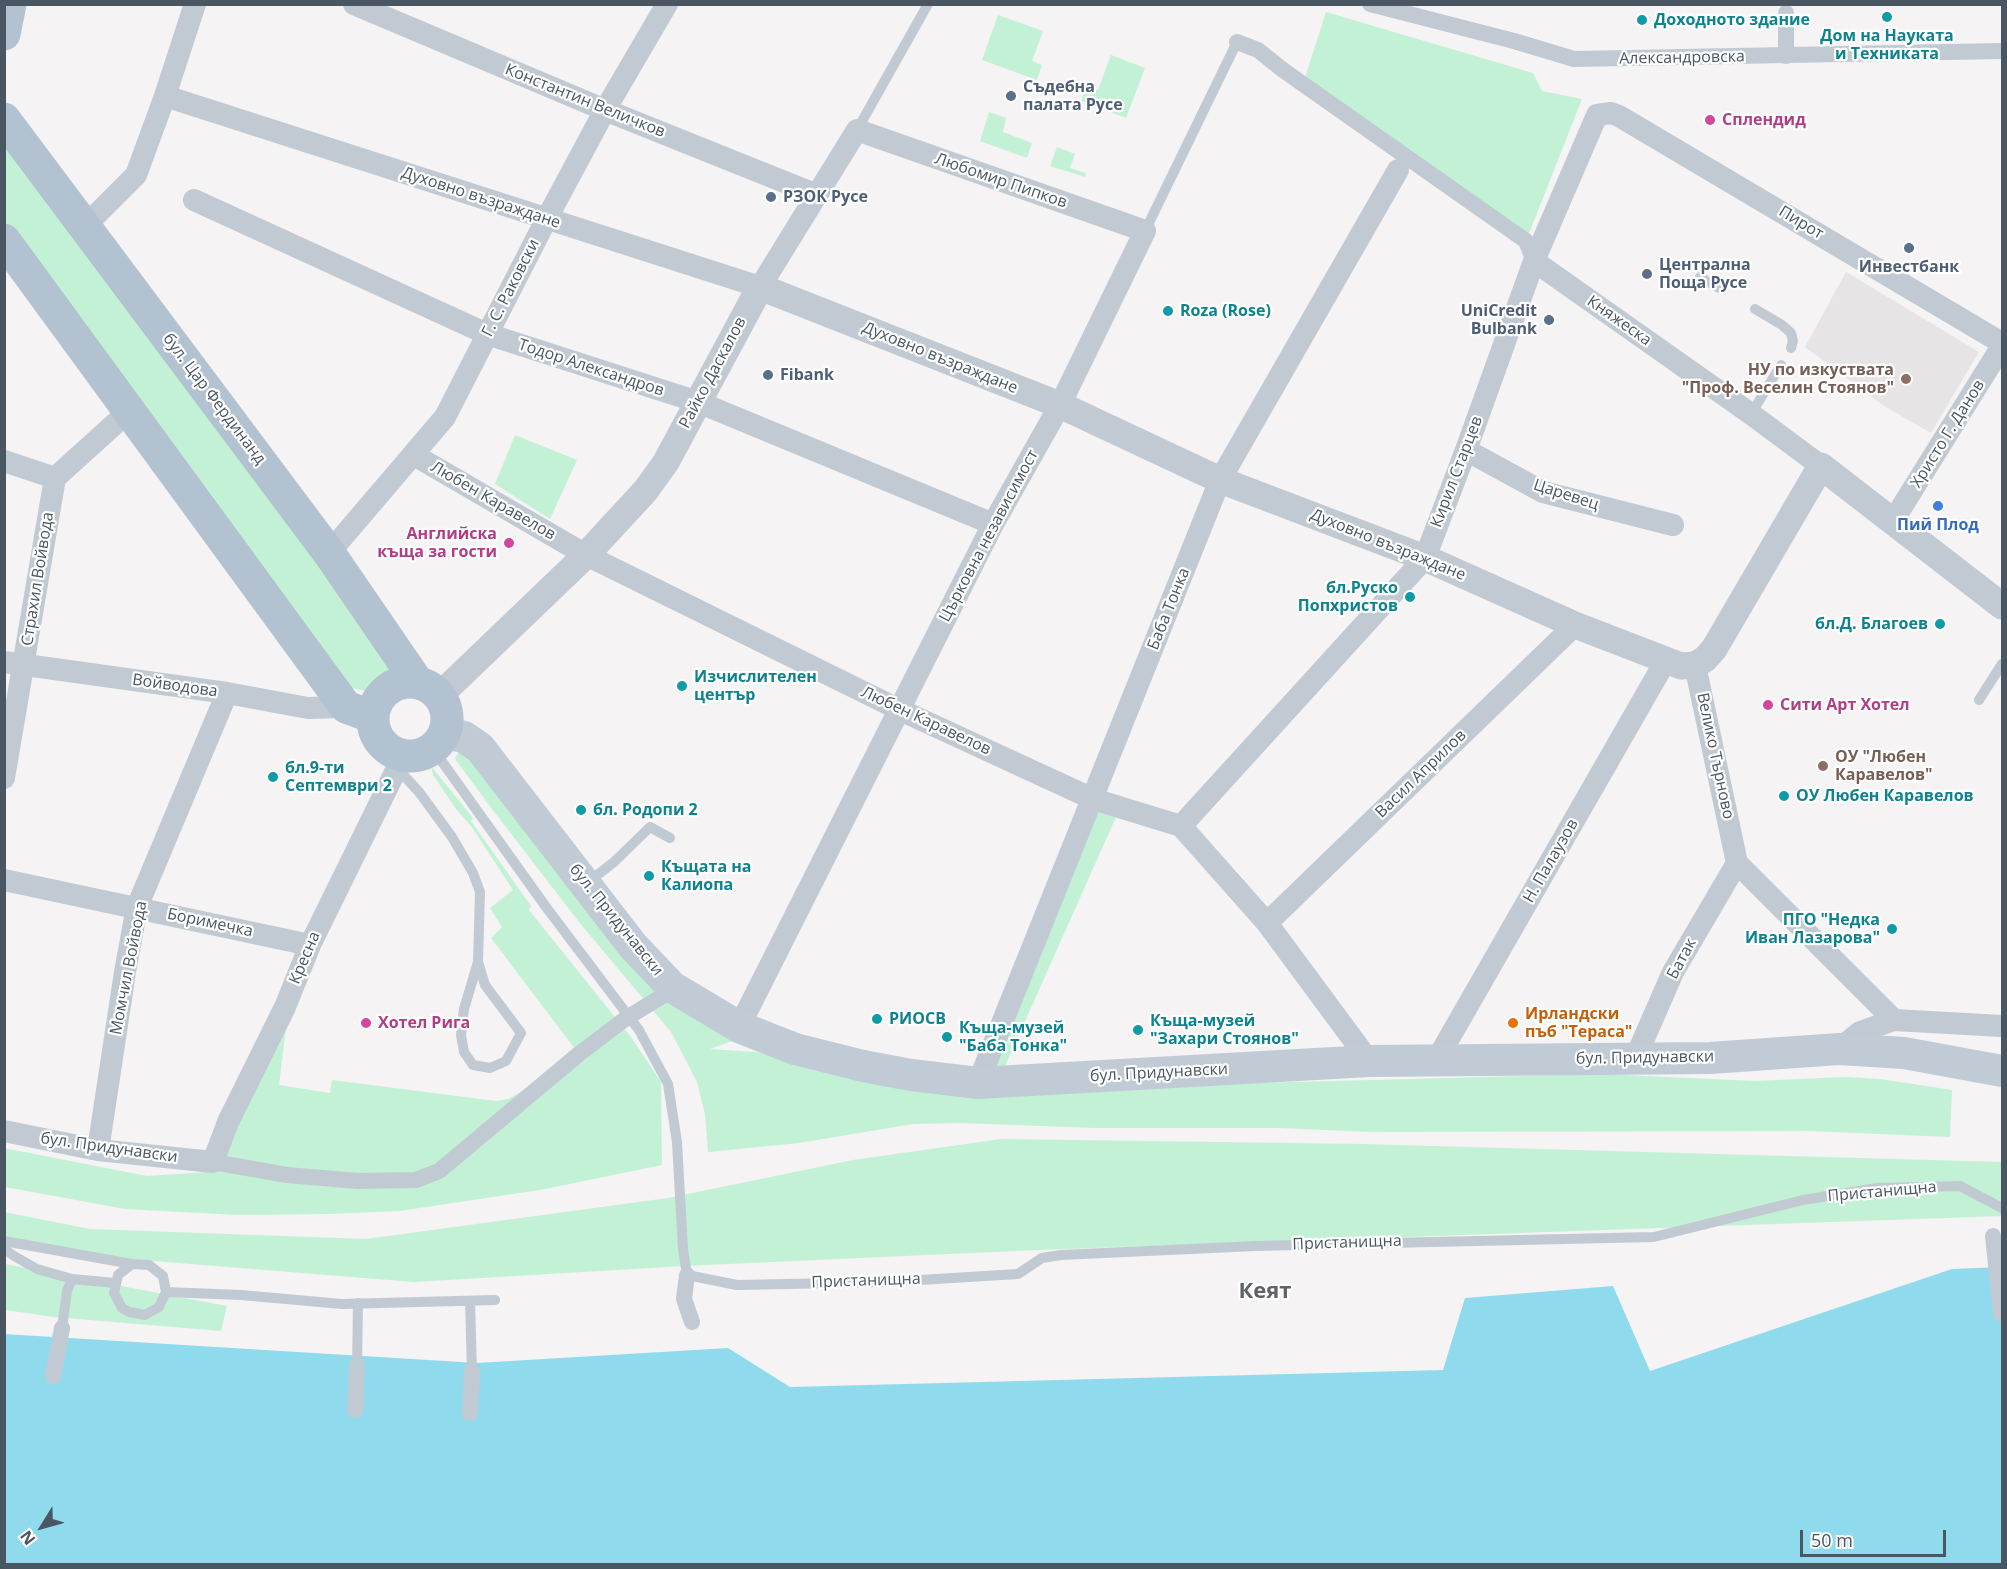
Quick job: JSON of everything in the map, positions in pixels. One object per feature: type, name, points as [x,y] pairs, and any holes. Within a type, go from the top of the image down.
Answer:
[{"type":"main road","points":[[4,34],[10,4]]},
{"type":"main road","name":"бул. Цар Фердинанд","points":[[4,119],[428,689]]},
{"type":"main road","points":[[4,240],[129,411],[359,712],[374,730],[380,741],[398,762],[423,755],[439,741],[447,714],[445,704],[428,689],[405,683],[388,690],[376,705],[359,712]]},
{"type":"main road","name":"бул. Придунавски","points":[[439,741],[464,737],[480,748],[668,991],[739,1027],[795,1049],[863,1066],[911,1076],[978,1083],[1369,1061],[1710,1058],[1839,1049]]},
{"type":"main road","points":[[1839,1049],[1904,1053],[2002,1071]]},
{"type":"street","points":[[85,226],[136,175],[195,4]]},
{"type":"street","name":"Константин Величков","points":[[354,4],[605,110],[817,195]]},
{"type":"street","name":"Г. С. Раковски","points":[[329,553],[445,417],[605,110],[667,4]]},
{"type":"street","name":"Александровска","points":[[1370,4],[1574,59],[2002,51]]},
{"type":"street","points":[[1785,56],[1786,13]]},
{"type":"street","name":"Княжеска","points":[[1237,42],[1258,50],[1401,164],[1526,241],[1534,261],[1751,414],[2002,606]]},
{"type":"street","name":"Духовно възраждане","points":[[165,96],[760,287],[1060,405],[1220,480],[1425,558],[1575,625],[1681,666],[1695,665]]},
{"type":"street","name":"Пирот","points":[[1597,115],[1611,113],[1619,116],[2002,344]]},
{"type":"street","name":"Кирил Старцев","points":[[1181,826],[1425,558],[1534,261],[1597,115]]},
{"type":"street","name":"Райко Даскалов","points":[[428,689],[586,555],[646,490],[666,462],[760,287],[857,130]]},
{"type":"street","name":"Любомир Пипков","points":[[857,130],[1145,231]]},
{"type":"street","name":"Баба Тонка","points":[[978,1083],[1220,480],[1401,164]]},
{"type":"street","name":"Тодор Александров","points":[[194,200],[487,334],[698,402],[993,524]]},
{"type":"street","name":"Църковна независимост","points":[[739,1027],[993,524],[1060,405],[1145,231]]},
{"type":"street","name":"Христо Г. Данов","points":[[1893,521],[2002,344]]},
{"type":"street","points":[[4,461],[55,478],[129,411]]},
{"type":"street","name":"Царевец","points":[[1466,450],[1544,492],[1673,525]]},
{"type":"street","name":"Любен Каравелов","points":[[414,455],[586,555],[898,709],[1093,799],[1181,826]]},
{"type":"street","points":[[1695,665],[1705,659],[1714,649],[1821,466]]},
{"type":"street","name":"Страхил Войвода","points":[[4,778],[14,664],[55,478]]},
{"type":"street","name":"Васил Априлов","points":[[1267,922],[1575,625]]},
{"type":"street","name":"Н. Палаузов","points":[[1436,1061],[1666,660]]},
{"type":"street","name":"Войводова","points":[[14,664],[227,693],[308,708],[359,712]]},
{"type":"street","name":"Велико Търново","points":[[1695,665],[1737,862]]},
{"type":"street","name":"Момчил Войвода","points":[[98,1150],[137,907],[227,693]]},
{"type":"street","name":"Кресна","points":[[213,1162],[228,1122],[285,1007],[310,945],[398,762]]},
{"type":"street","points":[[1181,826],[1267,922],[1369,1061]]},
{"type":"street","points":[[1737,862],[1894,1020]]},
{"type":"street","name":"Батак","points":[[1635,1059],[1673,972],[1737,862]]},
{"type":"street","name":"Боримечка","points":[[4,880],[310,945]]},
{"type":"street","points":[[213,1162],[287,1175],[358,1181],[416,1180],[439,1172],[579,1053],[625,1018],[668,991]]},
{"type":"street","points":[[1839,1049],[1860,1032],[1894,1020],[1999,1020]]},
{"type":"street","name":"бул. Придунавски","points":[[4,1131],[98,1150],[213,1162]]},
{"type":"street","points":[[1993,1236],[2001,1314]]},
{"type":"street","points":[[687,1275],[684,1299],[692,1322]]},
{"type":"street","points":[[53,1373],[62,1328]]},
{"type":"street","points":[[355,1410],[357,1366]]},
{"type":"street","points":[[470,1413],[472,1371]]},
{"type":"lane","name":"Райко Даскалов","points":[[857,130],[928,4]]},
{"type":"lane","name":"Църковна независимост","points":[[1145,231],[1237,42]]},
{"type":"lane","points":[[1700,277],[1719,288]]},
{"type":"lane","points":[[1755,309],[1791,333],[1793,341],[1791,348]]},
{"type":"lane","points":[[1751,414],[1781,365]]},
{"type":"lane","points":[[1979,700],[2002,664]]},
{"type":"lane","points":[[439,741],[546,907],[639,1030],[668,1084],[677,1142],[682,1249],[687,1275]]},
{"type":"lane","points":[[398,762],[452,837],[473,873],[480,892],[478,962],[464,1009],[461,1035],[464,1052],[473,1065],[490,1068],[506,1061],[522,1033],[485,985],[478,962]]},
{"type":"lane","points":[[585,885],[614,862],[650,827],[670,838]]},
{"type":"lane","name":"Пристанищна","points":[[687,1275],[737,1285],[887,1282],[1018,1274],[1042,1258],[1061,1255],[1255,1246],[1654,1236],[1803,1200],[1878,1188],[1960,1186],[2002,1208]]},
{"type":"lane","points":[[4,1241],[149,1265],[157,1269],[166,1284],[164,1300],[152,1312],[145,1315],[136,1315],[122,1308],[114,1293],[118,1275],[132,1264]]},
{"type":"lane","points":[[4,1249],[37,1269],[72,1279],[115,1284]]},
{"type":"lane","points":[[62,1328],[67,1291],[72,1279]]},
{"type":"lane","points":[[166,1292],[357,1303],[495,1300]]},
{"type":"lane","points":[[470,1301],[472,1371]]},
{"type":"lane","points":[[357,1303],[357,1366]]},
{"type":"shaded area","name":"НУ по изкуствата \"Проф. Веселин Стоянов\"","points":[[1846,272],[1979,352],[1931,433],[1884,406],[1805,347]]},
{"type":"green space","points":[[1326,12],[1533,73],[1542,91],[1582,99],[1526,241],[1303,84]]},
{"type":"green space","points":[[998,15],[1043,31],[1032,61],[1042,65],[1037,80],[982,60]]},
{"type":"green space","points":[[1111,55],[1145,68],[1126,118],[1081,101],[1087,86],[1098,90]]},
{"type":"green space","points":[[989,112],[1006,118],[1003,132],[1032,143],[1027,158],[980,141]]},
{"type":"green space","points":[[5,138],[392,658],[387,677],[369,692],[348,687],[5,224]]},
{"type":"green space","points":[[1057,147],[1075,154],[1070,168],[1086,173],[1085,177],[1050,166]]},
{"type":"green space","points":[[515,435],[577,460],[550,519],[495,484]]},
{"type":"green space","points":[[460,749],[735,1040],[710,1049],[756,1052],[843,1074],[1255,1083],[1603,1074],[1755,1081],[1846,1077],[1880,1079],[1952,1090],[1950,1137],[1809,1131],[1370,1132],[1280,1128],[1095,1128],[960,1123],[913,1124],[799,1143],[708,1152],[705,1114],[697,1082],[671,1032],[579,922],[492,809],[455,759]]},
{"type":"green space","points":[[431,766],[473,818],[471,821],[531,906],[529,910],[631,1037],[661,1082],[662,1165],[540,1190],[399,1211],[329,1214],[238,1215],[125,1209],[5,1187],[4,1148],[147,1176],[239,1170],[213,1162],[287,1020],[279,1085],[330,1093],[332,1080],[496,1101],[508,1099],[521,1092],[575,1049],[491,938],[502,927],[490,908],[513,890],[471,826],[456,809],[433,775]]},
{"type":"green space","points":[[1085,792],[1120,808],[998,1082],[982,1083]]},
{"type":"green space","points":[[1001,1139],[1362,1144],[2002,1162],[2002,1216],[1038,1250],[684,1266],[414,1282],[91,1256],[5,1239],[4,1212],[90,1229],[366,1239],[668,1198],[853,1160]]},
{"type":"green space","points":[[5,1264],[227,1306],[221,1331],[54,1317],[5,1310]]},
{"type":"water","points":[[2002,1267],[2002,1564],[5,1564],[4,1334],[477,1363],[728,1348],[790,1387],[1443,1370],[1465,1298],[1613,1286],[1650,1371],[1952,1269]]},
{"type":"place","name":"Дом на Науката и Техниката","points":[[1887,17]]},
{"type":"place","name":"Доходното здание","points":[[1642,20]]},
{"type":"place","name":"Съдебна палата Русе","points":[[1011,96]]},
{"type":"place","name":"Сплендид","points":[[1710,120]]},
{"type":"place","name":"РЗОК Русе","points":[[771,197]]},
{"type":"place","name":"Инвестбанк","points":[[1909,248]]},
{"type":"place","name":"Централна Поща Русе","points":[[1647,274]]},
{"type":"place","name":"Roza (Rose)","points":[[1168,311]]},
{"type":"place","name":"UniCredit Bulbank","points":[[1549,320]]},
{"type":"place","name":"Fibank","points":[[768,375]]},
{"type":"place","name":"НУ по изкуствата \"Проф. Веселин Стоянов\"","points":[[1906,379]]},
{"type":"place","name":"Пий Плод","points":[[1938,506]]},
{"type":"place","name":"Aнглийска къща за гости","points":[[509,543]]},
{"type":"place","name":"бл.Руско Попхристов","points":[[1410,597]]},
{"type":"place","name":"бл.Д. Благоев","points":[[1940,624]]},
{"type":"place","name":"Изчислителен център","points":[[682,686]]},
{"type":"place","name":"Сити Арт Хотел","points":[[1768,705]]},
{"type":"place","name":"ОУ \"Любен Каравелов\"","points":[[1823,766]]},
{"type":"place","name":"бл.9-ти Септември 2","points":[[273,777]]},
{"type":"place","name":"ОУ Любен Каравелов","points":[[1784,796]]},
{"type":"place","name":"бл. Родопи 2","points":[[581,810]]},
{"type":"place","name":"Къщата на Калиопа","points":[[649,876]]},
{"type":"place","name":"ПГО \"Недка Иван Лазарова\"","points":[[1892,929]]},
{"type":"place","name":"РИОСВ","points":[[877,1019]]},
{"type":"place","name":"Хотел Рига","points":[[366,1023]]},
{"type":"place","name":"Ирландски пъб \"Тераса\"","points":[[1513,1023]]},
{"type":"place","name":"Къща-музей \"Захари Стоянов\"","points":[[1138,1030]]},
{"type":"place","name":"Къща-музей \"Баба Тонка\"","points":[[947,1037]]},
{"type":"district","name":"Кеят","points":[[1265,1292]]}]
